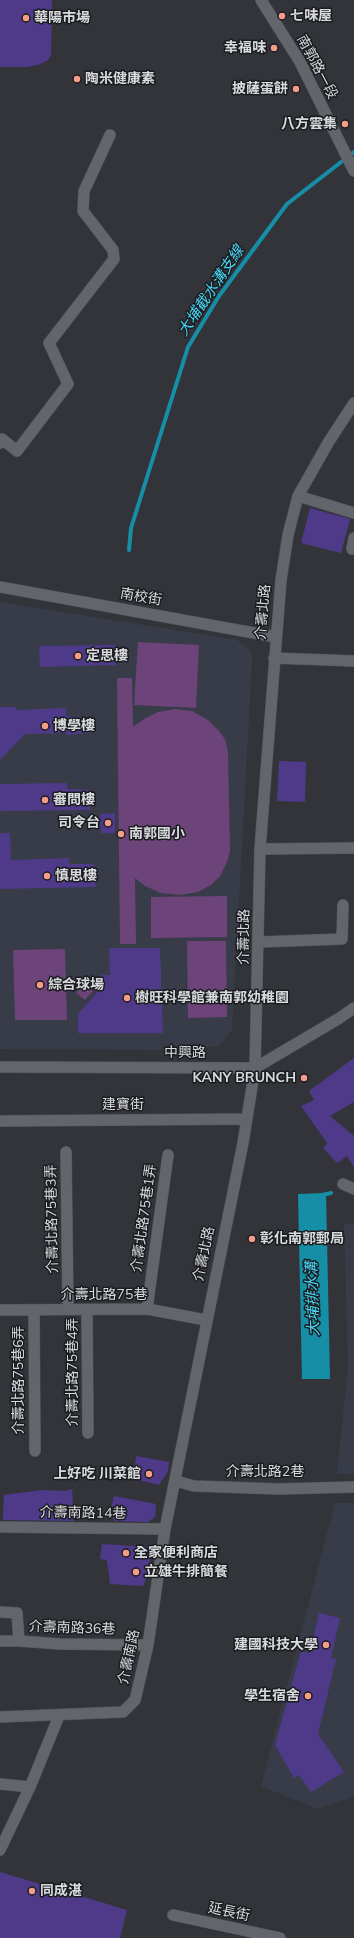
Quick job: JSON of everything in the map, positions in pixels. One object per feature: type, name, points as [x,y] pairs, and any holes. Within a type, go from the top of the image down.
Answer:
[{"type":"street","name":"南郭路一段","points":[[261,0],[300,62],[354,171]]},
{"type":"street","points":[[0,443],[2,439],[17,451],[68,384],[49,343],[114,259],[113,250],[83,211],[84,191],[110,135]]},
{"type":"street","name":"介壽北路","points":[[176,1481],[255,1068],[260,849],[281,580],[298,496],[328,443],[354,403]]},
{"type":"street","points":[[298,496],[354,514]]},
{"type":"street","points":[[352,549],[354,538]]},
{"type":"street","name":"南校街","points":[[0,587],[276,637]]},
{"type":"street","points":[[274,658],[354,661]]},
{"type":"street","points":[[260,849],[354,848]]},
{"type":"street","points":[[259,942],[342,939],[343,905]]},
{"type":"street","points":[[255,1068],[354,1008]]},
{"type":"street","name":"中興路","points":[[0,1067],[255,1068]]},
{"type":"street","name":"建寶街","points":[[0,1121],[246,1119]]},
{"type":"street","name":"介壽北路75巷3弄","points":[[66,1152],[68,1309]]},
{"type":"street","name":"介壽北路75巷1弄","points":[[147,1309],[168,1155]]},
{"type":"street","points":[[343,1184],[354,1189]]},
{"type":"street","name":"介壽北路75巷","points":[[0,1310],[147,1309],[206,1320]]},
{"type":"street","name":"介壽北路75巷6弄","points":[[34,1310],[35,1451]]},
{"type":"street","name":"介壽北路75巷4弄","points":[[87,1310],[88,1433]]},
{"type":"street","name":"介壽北路2巷","points":[[176,1481],[194,1486],[278,1489],[354,1487]]},
{"type":"street","name":"介壽南路","points":[[0,1717],[59,1716],[123,1712],[135,1700],[148,1645],[165,1529],[176,1481]]},
{"type":"street","name":"介壽南路14巷","points":[[0,1527],[165,1529]]},
{"type":"street","name":"介壽南路36巷","points":[[0,1612],[17,1614],[19,1641]]},
{"type":"street","name":"介壽南路36巷","points":[[0,1641],[60,1644],[148,1645]]},
{"type":"street","points":[[0,1850],[30,1788],[59,1716]]},
{"type":"street","points":[[0,1784],[30,1788]]},
{"type":"street","name":"延長街","points":[[173,1915],[217,1926],[280,1938]]},
{"type":"shaded area","name":"南郭國小","points":[[0,602],[237,640],[250,650],[252,660],[232,1030],[219,1046],[182,1050],[0,1049]]},
{"type":"shaded area","points":[[138,642],[199,645],[196,708],[134,705]]},
{"type":"shaded area","points":[[117,678],[132,678],[133,727],[144,719],[158,712],[175,709],[192,711],[208,720],[218,730],[225,739],[228,752],[230,851],[227,862],[220,876],[211,885],[198,892],[180,895],[161,893],[145,886],[135,878],[136,944],[120,944]]},
{"type":"shaded area","points":[[227,896],[227,937],[151,938],[151,897]]},
{"type":"shaded area","points":[[187,941],[226,941],[227,1017],[188,1018]]},
{"type":"shaded area","name":"綜合球場","points":[[65,949],[67,1020],[15,1020],[13,950]]},
{"type":"shaded area","points":[[84,984],[93,991],[85,1000],[76,993]]},
{"type":"shaded area","points":[[354,1223],[354,1474],[337,1474],[348,1367],[344,1224]]},
{"type":"shaded area","name":"建國科技大學","points":[[335,1503],[354,1503],[354,1797],[318,1809],[261,1786]]},
{"type":"water","name":"大埔排水溝","points":[[326,1193],[330,1379],[302,1379],[298,1194]]},
{"type":"building","name":"華陽市場","points":[[0,0],[52,0],[51,55],[48,60],[38,65],[27,67],[0,67]]},
{"type":"building","points":[[310,508],[350,519],[341,553],[301,543]]},
{"type":"building","name":"定思樓","points":[[116,645],[116,665],[40,667],[39,646]]},
{"type":"building","name":"博學樓","points":[[0,707],[16,707],[16,710],[66,708],[66,716],[89,718],[89,733],[66,735],[66,733],[25,734],[0,760]]},
{"type":"building","points":[[279,761],[306,762],[305,802],[277,801]]},
{"type":"building","name":"審問樓","points":[[67,783],[67,789],[90,790],[90,810],[0,811],[0,784]]},
{"type":"building","name":"司令台","points":[[115,813],[115,833],[101,833],[100,814]]},
{"type":"building","name":"慎思樓","points":[[0,833],[10,833],[11,860],[69,858],[69,864],[94,864],[96,887],[0,889]]},
{"type":"building","name":"樹旺科學館兼南郭幼稚園","points":[[109,948],[160,948],[163,1033],[78,1033],[78,1014],[102,987],[101,975],[110,975]]},
{"type":"building","points":[[354,1058],[354,1102],[330,1116],[354,1136],[354,1167],[347,1156],[337,1163],[323,1148],[327,1143],[301,1106],[314,1100],[309,1091]]},
{"type":"building","points":[[136,1456],[169,1462],[168,1471],[159,1485],[131,1478],[135,1467]]},
{"type":"building","points":[[72,1489],[74,1521],[3,1520],[4,1495],[42,1490],[65,1491]]},
{"type":"building","points":[[114,1496],[156,1504],[155,1517],[148,1522],[114,1521],[111,1508]]},
{"type":"building","points":[[102,1544],[150,1547],[150,1569],[143,1586],[110,1584],[107,1560],[100,1559]]},
{"type":"building","name":"學生宿舍","points":[[319,1613],[340,1618],[331,1658],[336,1659],[318,1734],[344,1772],[311,1792],[299,1775],[294,1778],[275,1745],[301,1651],[310,1653]]},
{"type":"building","name":"同成湛","points":[[0,1872],[127,1910],[120,1938],[0,1938]]},
{"type":"waterway","name":"大埔截水溝支線","points":[[129,550],[131,528],[188,347],[219,296],[287,204],[354,152]]},
{"type":"waterway","points":[[322,1195],[331,1193]]},
{"type":"place","name":"七味屋","points":[[282,16]]},
{"type":"place","name":"華陽市場","points":[[26,18]]},
{"type":"place","name":"幸福味","points":[[274,48]]},
{"type":"place","name":"陶米健康素","points":[[77,79]]},
{"type":"place","name":"披薩蛋餅","points":[[296,89]]},
{"type":"place","name":"八方雲集","points":[[345,124]]},
{"type":"place","name":"定思樓","points":[[78,656]]},
{"type":"place","name":"博學樓","points":[[45,726]]},
{"type":"place","name":"審問樓","points":[[45,800]]},
{"type":"place","name":"司令台","points":[[108,823]]},
{"type":"place","name":"南郭國小","points":[[121,834]]},
{"type":"place","name":"慎思樓","points":[[47,876]]},
{"type":"place","name":"綜合球場","points":[[40,985]]},
{"type":"place","name":"樹旺科學館兼南郭幼稚園","points":[[127,998]]},
{"type":"place","name":"KANY BRUNCH","points":[[304,1078]]},
{"type":"place","name":"彰化南郭郵局","points":[[252,1239]]},
{"type":"place","name":"上好吃 川菜館","points":[[149,1474]]},
{"type":"place","name":"全家便利商店","points":[[126,1553]]},
{"type":"place","name":"立雄牛排簡餐","points":[[136,1572]]},
{"type":"place","name":"建國科技大學","points":[[326,1645]]},
{"type":"place","name":"學生宿舍","points":[[308,1696]]},
{"type":"place","name":"同成湛","points":[[32,1891]]}]
